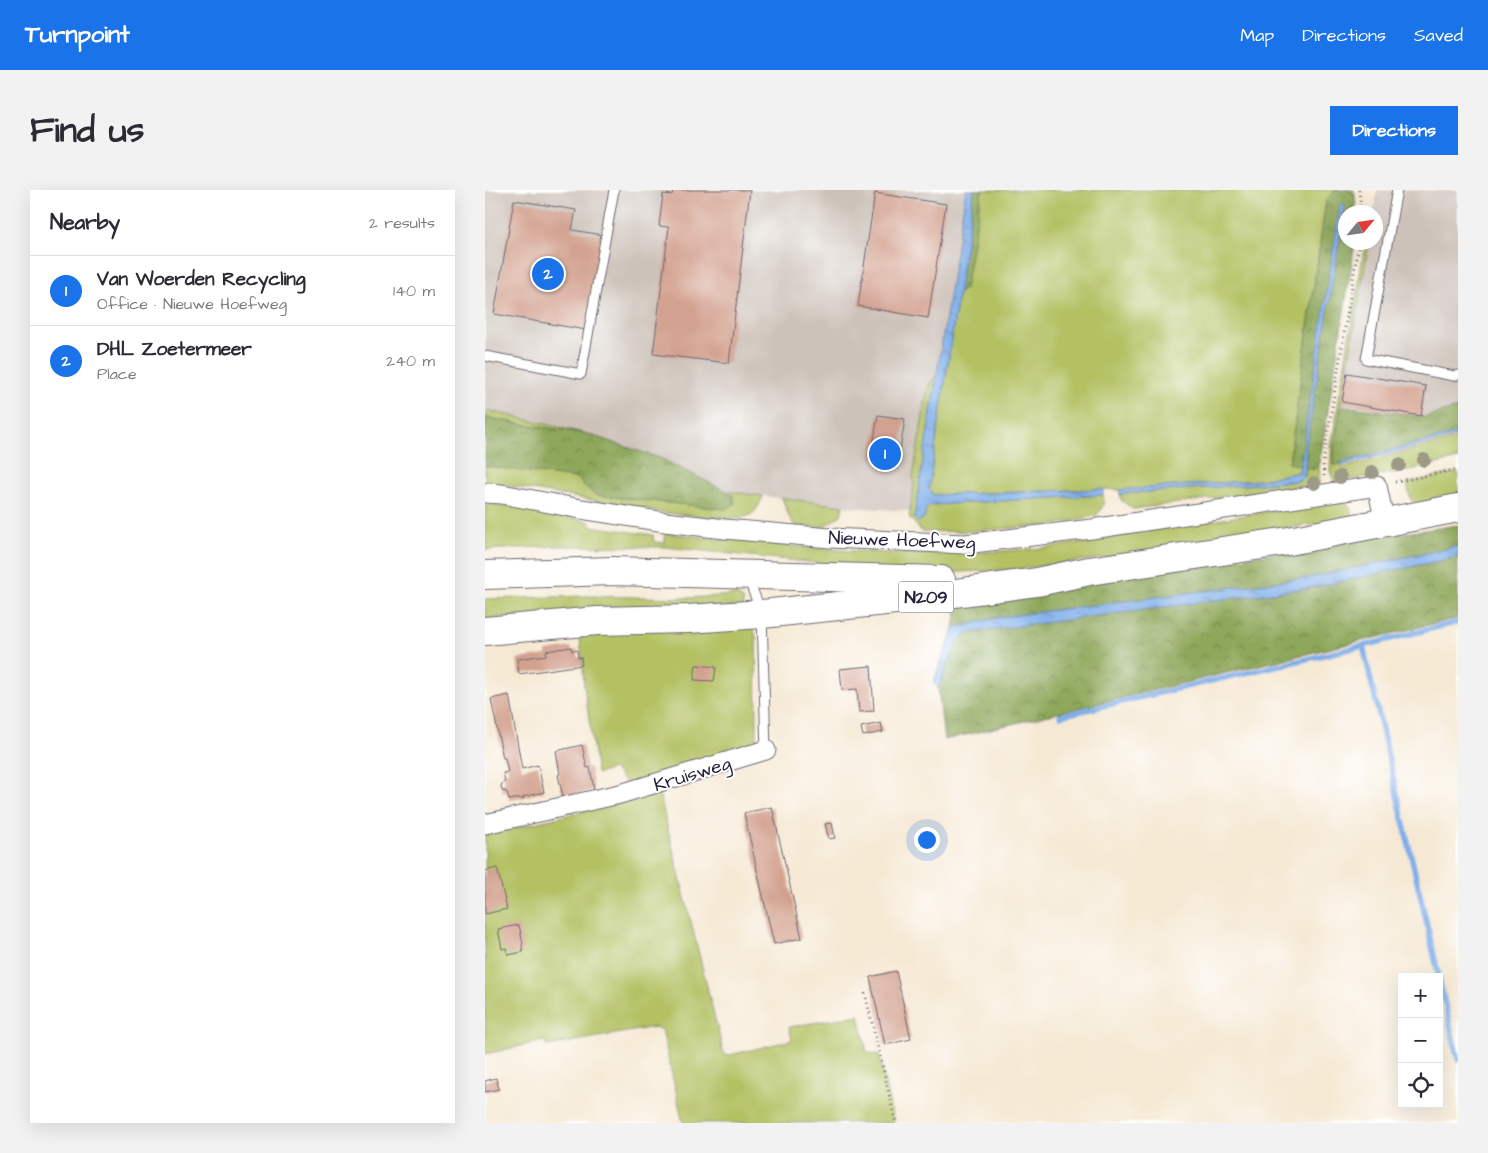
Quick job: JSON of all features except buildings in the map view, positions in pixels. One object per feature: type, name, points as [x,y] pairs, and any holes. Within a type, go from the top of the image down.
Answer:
[{"type":"main road","name":"Nieuwe Hoefweg","points":[[485,631],[597,622],[762,614],[933,596],[1037,582],[1251,547],[1458,508]]},
{"type":"main road","name":"Nieuwe Hoefweg","points":[[485,575],[612,571],[932,581],[1035,573],[1089,572]]},
{"type":"street","name":"Nieuwe Hoefweg","points":[[485,493],[502,494],[665,522],[829,538],[965,544],[1091,529],[1377,486]]},
{"type":"street","points":[[1377,486],[1385,523]]},
{"type":"street","name":"Kruisweg","points":[[485,824],[620,794],[766,750]]},
{"type":"lane","points":[[485,356],[581,374],[614,190]]},
{"type":"lane","points":[[1397,190],[1366,359],[1454,376],[1458,375]]},
{"type":"lane","name":"Kruisweg","points":[[747,575],[762,614],[766,750]]},
{"type":"path","points":[[1359,190],[1360,205]]},
{"type":"path","points":[[1324,476],[1323,464],[1358,250]]},
{"type":"path","points":[[1377,486],[1458,469]]},
{"type":"path","points":[[865,993],[896,1123]]},
{"type":"shaded area","points":[[485,190],[966,190],[937,375],[928,386],[913,476],[914,485],[910,511],[848,507],[726,491],[660,458],[584,433],[485,410]]},
{"type":"shaded area","points":[[1377,190],[1458,190],[1458,408],[1425,417],[1341,406],[1368,250],[1383,250],[1383,205],[1375,205]]},
{"type":"green space","points":[[974,190],[1348,190],[1326,201],[1289,463],[1300,465],[1299,472],[1260,480],[1119,490],[933,495],[929,488]]},
{"type":"green space","points":[[974,190],[982,190],[965,289],[958,293]]},
{"type":"green space","points":[[1348,190],[1355,195],[1356,205],[1338,205],[1338,250],[1354,250],[1319,466],[1311,469],[1289,463],[1326,201],[1335,191]]},
{"type":"green space","points":[[1364,250],[1368,250],[1334,445],[1334,465],[1340,463],[1342,468],[1458,438],[1458,459],[1410,470],[1334,482],[1330,471],[1331,446]]},
{"type":"green space","points":[[937,375],[914,518],[918,522],[924,518],[927,507],[932,505],[1103,495],[1103,504],[1096,516],[1052,525],[975,531],[922,532],[909,517],[914,485],[913,476],[928,386]]},
{"type":"green space","points":[[1341,406],[1425,417],[1458,408],[1458,433],[1334,465],[1334,445]]},
{"type":"green space","points":[[485,410],[584,433],[525,425],[485,417]]},
{"type":"green space","points":[[485,417],[525,425],[584,433],[660,458],[726,491],[734,497],[735,504],[725,509],[595,495],[576,478],[485,466]]},
{"type":"green space","points":[[485,466],[576,478],[595,495],[725,509],[734,497],[726,491],[763,496],[754,512],[745,517],[733,519],[666,513],[516,487],[485,484]]},
{"type":"green space","points":[[1319,466],[1320,484],[1133,509],[1121,500],[1120,494],[1298,481],[1305,476],[1305,468],[1314,469]]},
{"type":"green space","points":[[1458,472],[1458,497],[1415,505],[1410,498],[1407,483]]},
{"type":"green space","points":[[782,498],[843,506],[841,515],[823,527],[795,526],[789,517]]},
{"type":"green space","points":[[1338,500],[1349,506],[1353,518],[1104,558],[1017,569],[919,574],[666,547],[559,546],[485,550],[485,503],[543,511],[590,522],[591,526],[653,535],[654,542],[665,543],[665,533],[836,550],[931,554],[1046,548]]},
{"type":"green space","points":[[1458,525],[1458,546],[1313,577],[1000,617],[954,628],[958,602],[980,597]]},
{"type":"green space","points":[[1458,557],[1458,618],[944,740],[938,688],[957,642],[967,633],[1309,588]]},
{"type":"green space","points":[[737,595],[743,599],[743,607],[643,606],[485,619],[485,599],[587,596],[687,598]]},
{"type":"green space","points":[[752,624],[756,637],[757,741],[755,744],[627,785],[614,769],[597,774],[584,685],[579,631]]},
{"type":"green space","points":[[659,793],[724,1055],[792,1040],[789,1027],[859,1015],[867,1052],[879,1055],[894,1123],[683,1123],[662,1030],[655,1027],[547,1046],[545,1041],[485,1054],[485,835]]},
{"type":"water","points":[[966,190],[974,190],[929,488],[933,495],[1103,489],[1103,495],[932,505],[927,507],[924,518],[918,522],[914,518]]},
{"type":"water","points":[[1338,218],[1338,249],[1306,447],[1305,476],[1298,481],[1120,494],[1119,490],[1260,480],[1299,472]]},
{"type":"water","points":[[1458,433],[1458,436],[1341,466],[1340,463]]},
{"type":"water","points":[[1458,546],[1458,557],[1309,588],[967,633],[957,642],[938,688],[933,683],[954,628],[1000,617],[1313,577]]},
{"type":"waterway","points":[[1060,716],[1363,646],[1458,622]]},
{"type":"waterway","points":[[1363,646],[1438,973]]},
{"type":"waterway","points":[[1443,995],[1458,1060]]},
{"type":"place","name":"DHL Zoetermeer","points":[[548,274]]},
{"type":"place","name":"Van Woerden Recycling","points":[[885,454]]}]
